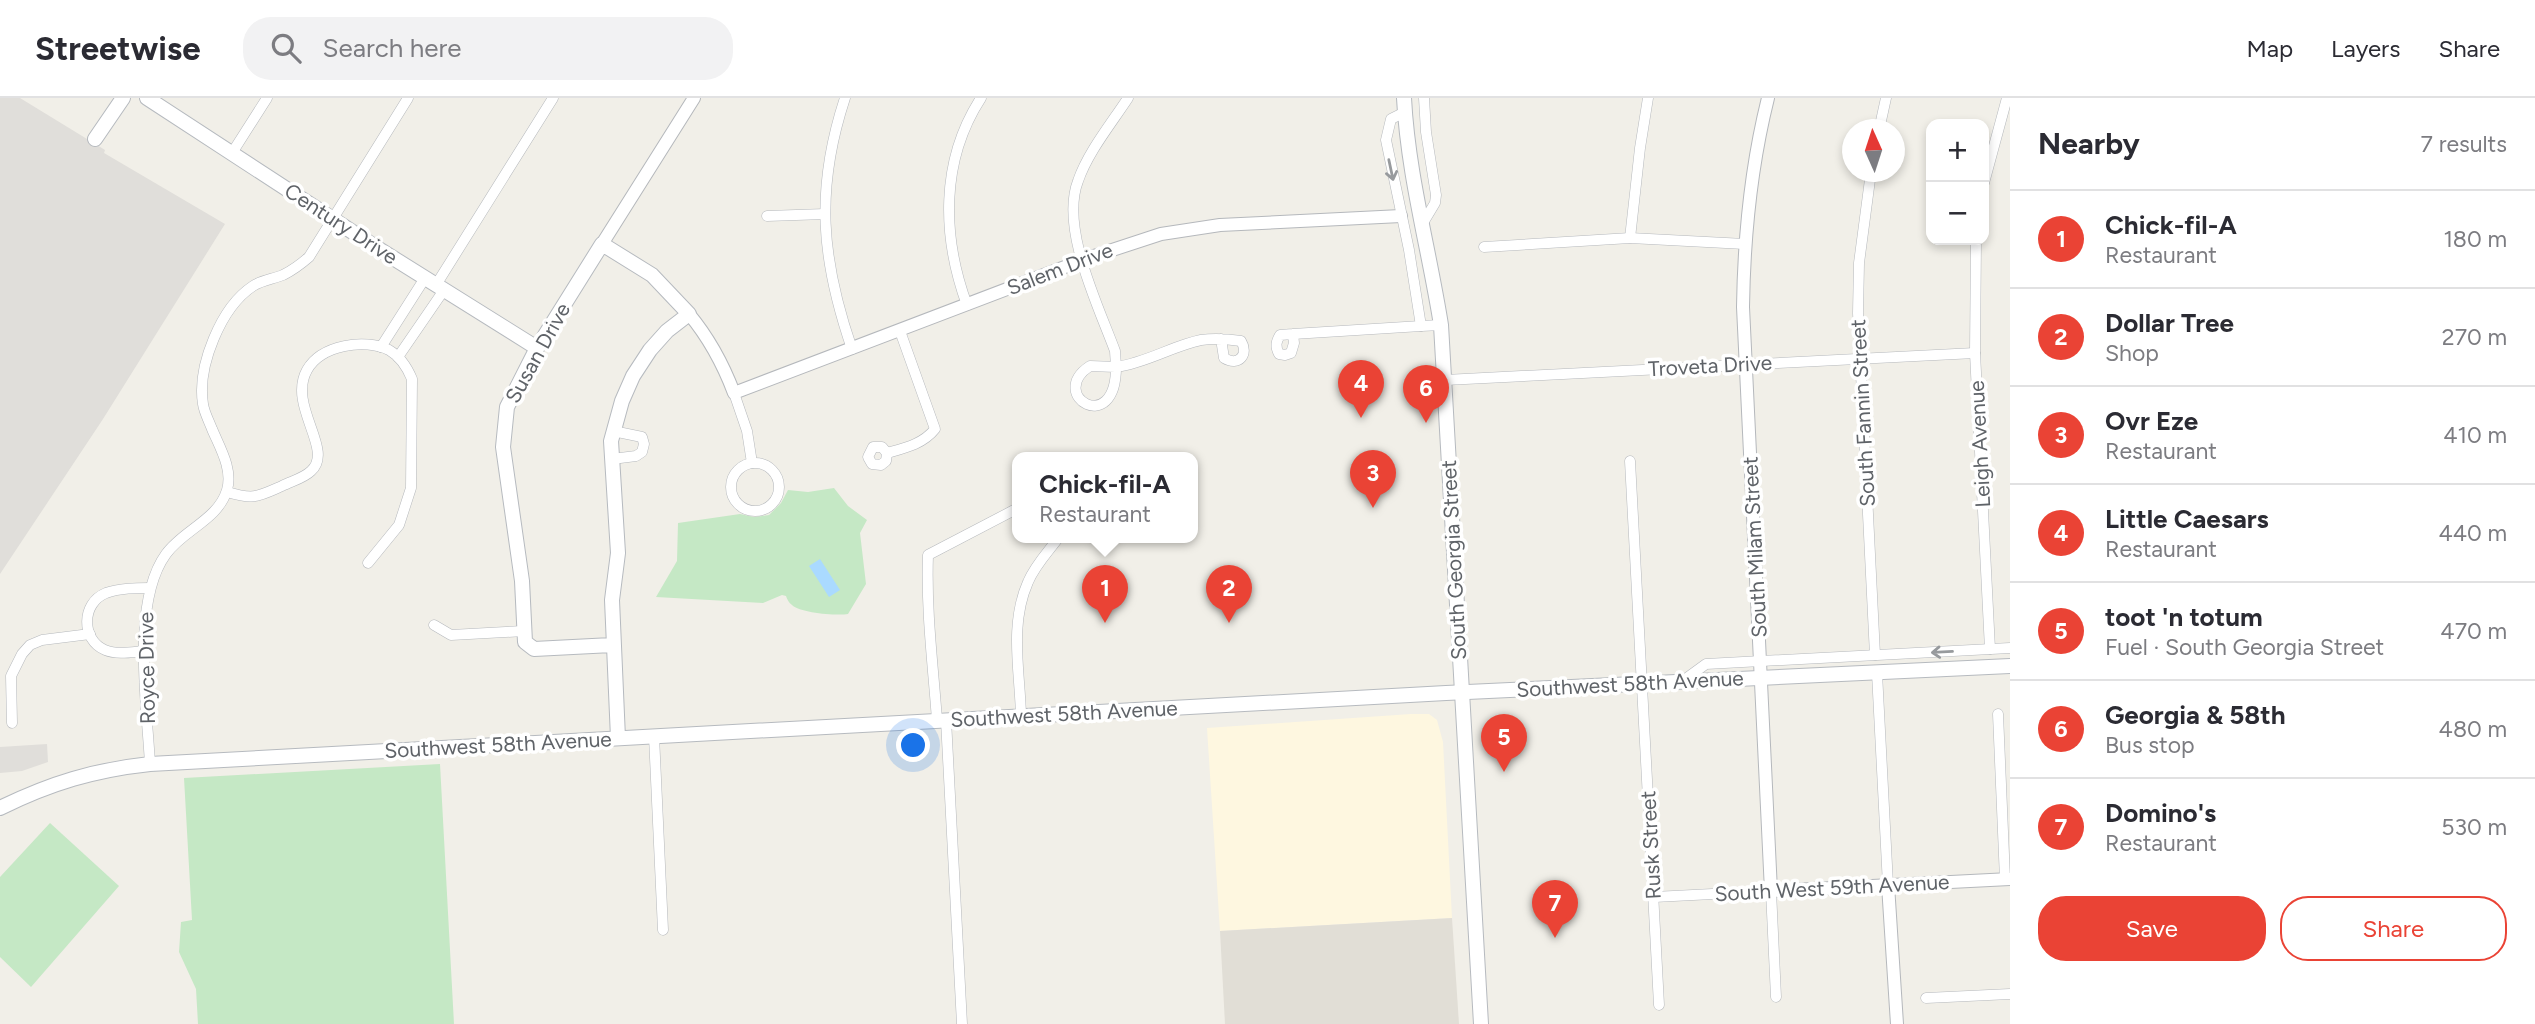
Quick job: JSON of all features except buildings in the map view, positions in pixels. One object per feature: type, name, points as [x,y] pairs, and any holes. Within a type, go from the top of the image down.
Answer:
[{"type":"main road","points":[[95,139],[123,98]]},
{"type":"main road","name":"Century Drive","points":[[147,98],[537,348]]},
{"type":"main road","name":"South Georgia Street","points":[[1405,105],[1413,177],[1441,325],[1481,1024]]},
{"type":"main road","points":[[603,244],[652,275],[689,314],[667,331],[650,350],[633,376],[613,431],[612,459],[618,553],[612,600],[612,645],[618,738]]},
{"type":"main road","name":"Susan Drive","points":[[525,637],[522,581],[503,447],[507,407],[537,348],[603,244]]},
{"type":"main road","points":[[525,637],[534,649],[612,645]]},
{"type":"main road","name":"Southwest 58th Avenue","points":[[0,808],[59,781],[107,768],[149,764],[1461,692],[2010,666]]},
{"type":"street","points":[[232,153],[268,98]]},
{"type":"street","points":[[368,563],[399,524],[411,488],[412,379],[407,367],[398,357],[381,347],[343,346],[315,359],[306,371],[301,388],[302,401],[320,454],[318,464],[309,473],[259,496],[247,498],[227,492],[228,472],[203,405],[203,373],[217,334],[243,293],[256,284],[296,268],[309,257],[408,98]]},
{"type":"street","points":[[398,357],[435,284],[553,98]]},
{"type":"street","name":"Susan Drive","points":[[603,244],[694,98]]},
{"type":"street","points":[[845,98],[829,159],[825,214],[831,279],[852,349]]},
{"type":"street","points":[[968,305],[954,263],[948,210],[955,159],[962,133],[981,98]]},
{"type":"street","points":[[1128,98],[1081,172],[1076,184],[1072,214],[1083,260],[1115,351],[1116,367],[1116,382],[1110,399],[1104,404],[1094,406],[1076,396],[1075,384],[1079,373],[1090,366],[1116,367],[1133,365],[1200,340],[1221,340]]},
{"type":"street","points":[[1423,223],[1435,203],[1436,195],[1426,132],[1424,98]]},
{"type":"street","points":[[1630,238],[1648,98]]},
{"type":"street","name":"South Milam Street","points":[[1768,98],[1756,154],[1745,244],[1743,307],[1776,997]]},
{"type":"street","points":[[1881,119],[1886,98]]},
{"type":"street","points":[[1984,182],[2007,98]]},
{"type":"street","points":[[1405,105],[1391,119],[1386,140],[1421,326]]},
{"type":"street","name":"South Fannin Street","points":[[1870,182],[1859,262],[1859,359],[1875,655]]},
{"type":"street","points":[[767,216],[825,214]]},
{"type":"street","name":"Salem Drive","points":[[734,393],[1143,239],[1220,225],[1401,216]]},
{"type":"street","points":[[1485,247],[1630,238],[1745,244]]},
{"type":"street","name":"Leigh Avenue","points":[[1976,245],[1975,353],[1990,649]]},
{"type":"street","points":[[381,347],[435,284]]},
{"type":"street","points":[[689,314],[704,332],[723,365],[747,430],[752,463]]},
{"type":"street","points":[[1293,334],[1441,325]]},
{"type":"street","points":[[887,453],[928,438],[935,429],[900,331]]},
{"type":"street","name":"Troveta Drive","points":[[1445,380],[1975,353]]},
{"type":"street","points":[[612,459],[636,456],[642,452],[643,444],[642,437],[613,431]]},
{"type":"street","name":"Rusk Street","points":[[1630,461],[1659,1005]]},
{"type":"street","points":[[752,463],[762,463],[771,468],[778,477],[778,497],[772,505],[763,510],[743,508],[735,501],[731,491],[736,472],[752,463]]},
{"type":"street","name":"Royce Drive","points":[[149,764],[144,651],[150,588],[163,557],[174,544],[212,515],[227,492]]},
{"type":"street","points":[[962,1024],[941,720],[929,652],[928,555],[1012,511]]},
{"type":"street","points":[[1021,716],[1017,648],[1020,604],[1028,579],[1055,543]]},
{"type":"street","points":[[144,651],[116,653],[103,650],[90,634],[86,617],[91,605],[107,592],[150,588]]},
{"type":"street","points":[[434,625],[451,635],[525,637]]},
{"type":"street","points":[[12,723],[10,676],[22,654],[30,645],[42,640],[90,634]]},
{"type":"street","points":[[1681,682],[1706,664],[2010,648]]},
{"type":"street","points":[[1877,673],[1897,1024]]},
{"type":"street","points":[[1998,713],[2007,879]]},
{"type":"street","points":[[654,736],[663,930]]},
{"type":"street","name":"South West 59th Avenue","points":[[1654,897],[2007,879]]},
{"type":"street","points":[[1926,998],[2010,994]]},
{"type":"shaded area","points":[[0,98],[20,98],[105,150],[104,153],[225,224],[103,419],[0,574]]},
{"type":"shaded area","points":[[1429,714],[1437,720],[1443,742],[1452,918],[1220,931],[1207,728]]},
{"type":"shaded area","points":[[47,744],[48,762],[22,771],[0,773],[0,747]]},
{"type":"shaded area","points":[[1452,918],[1459,1024],[1225,1024],[1220,931]]},
{"type":"green space","points":[[834,488],[848,506],[867,520],[860,533],[866,584],[848,614],[810,612],[796,608],[782,595],[763,603],[656,597],[677,561],[678,523],[740,514],[754,517],[769,515],[781,503],[788,490],[808,492]]},
{"type":"green space","points":[[440,764],[454,1024],[198,1024],[196,989],[179,952],[181,922],[192,920],[184,778]]},
{"type":"green space","points":[[50,823],[119,886],[31,987],[0,957],[0,877]]},
{"type":"water","points":[[820,559],[840,590],[829,597],[809,566]]},
{"type":"place","name":"Little Caesars","points":[[1361,418]]},
{"type":"place","name":"Georgia & 58th","points":[[1426,423]]},
{"type":"place","name":"Ovr Eze","points":[[1373,508]]},
{"type":"place","name":"Chick-fil-A","points":[[1105,623]]},
{"type":"place","name":"Dollar Tree","points":[[1229,623]]},
{"type":"place","name":"toot 'n totum","points":[[1504,772]]},
{"type":"place","name":"Domino's","points":[[1555,938]]}]
